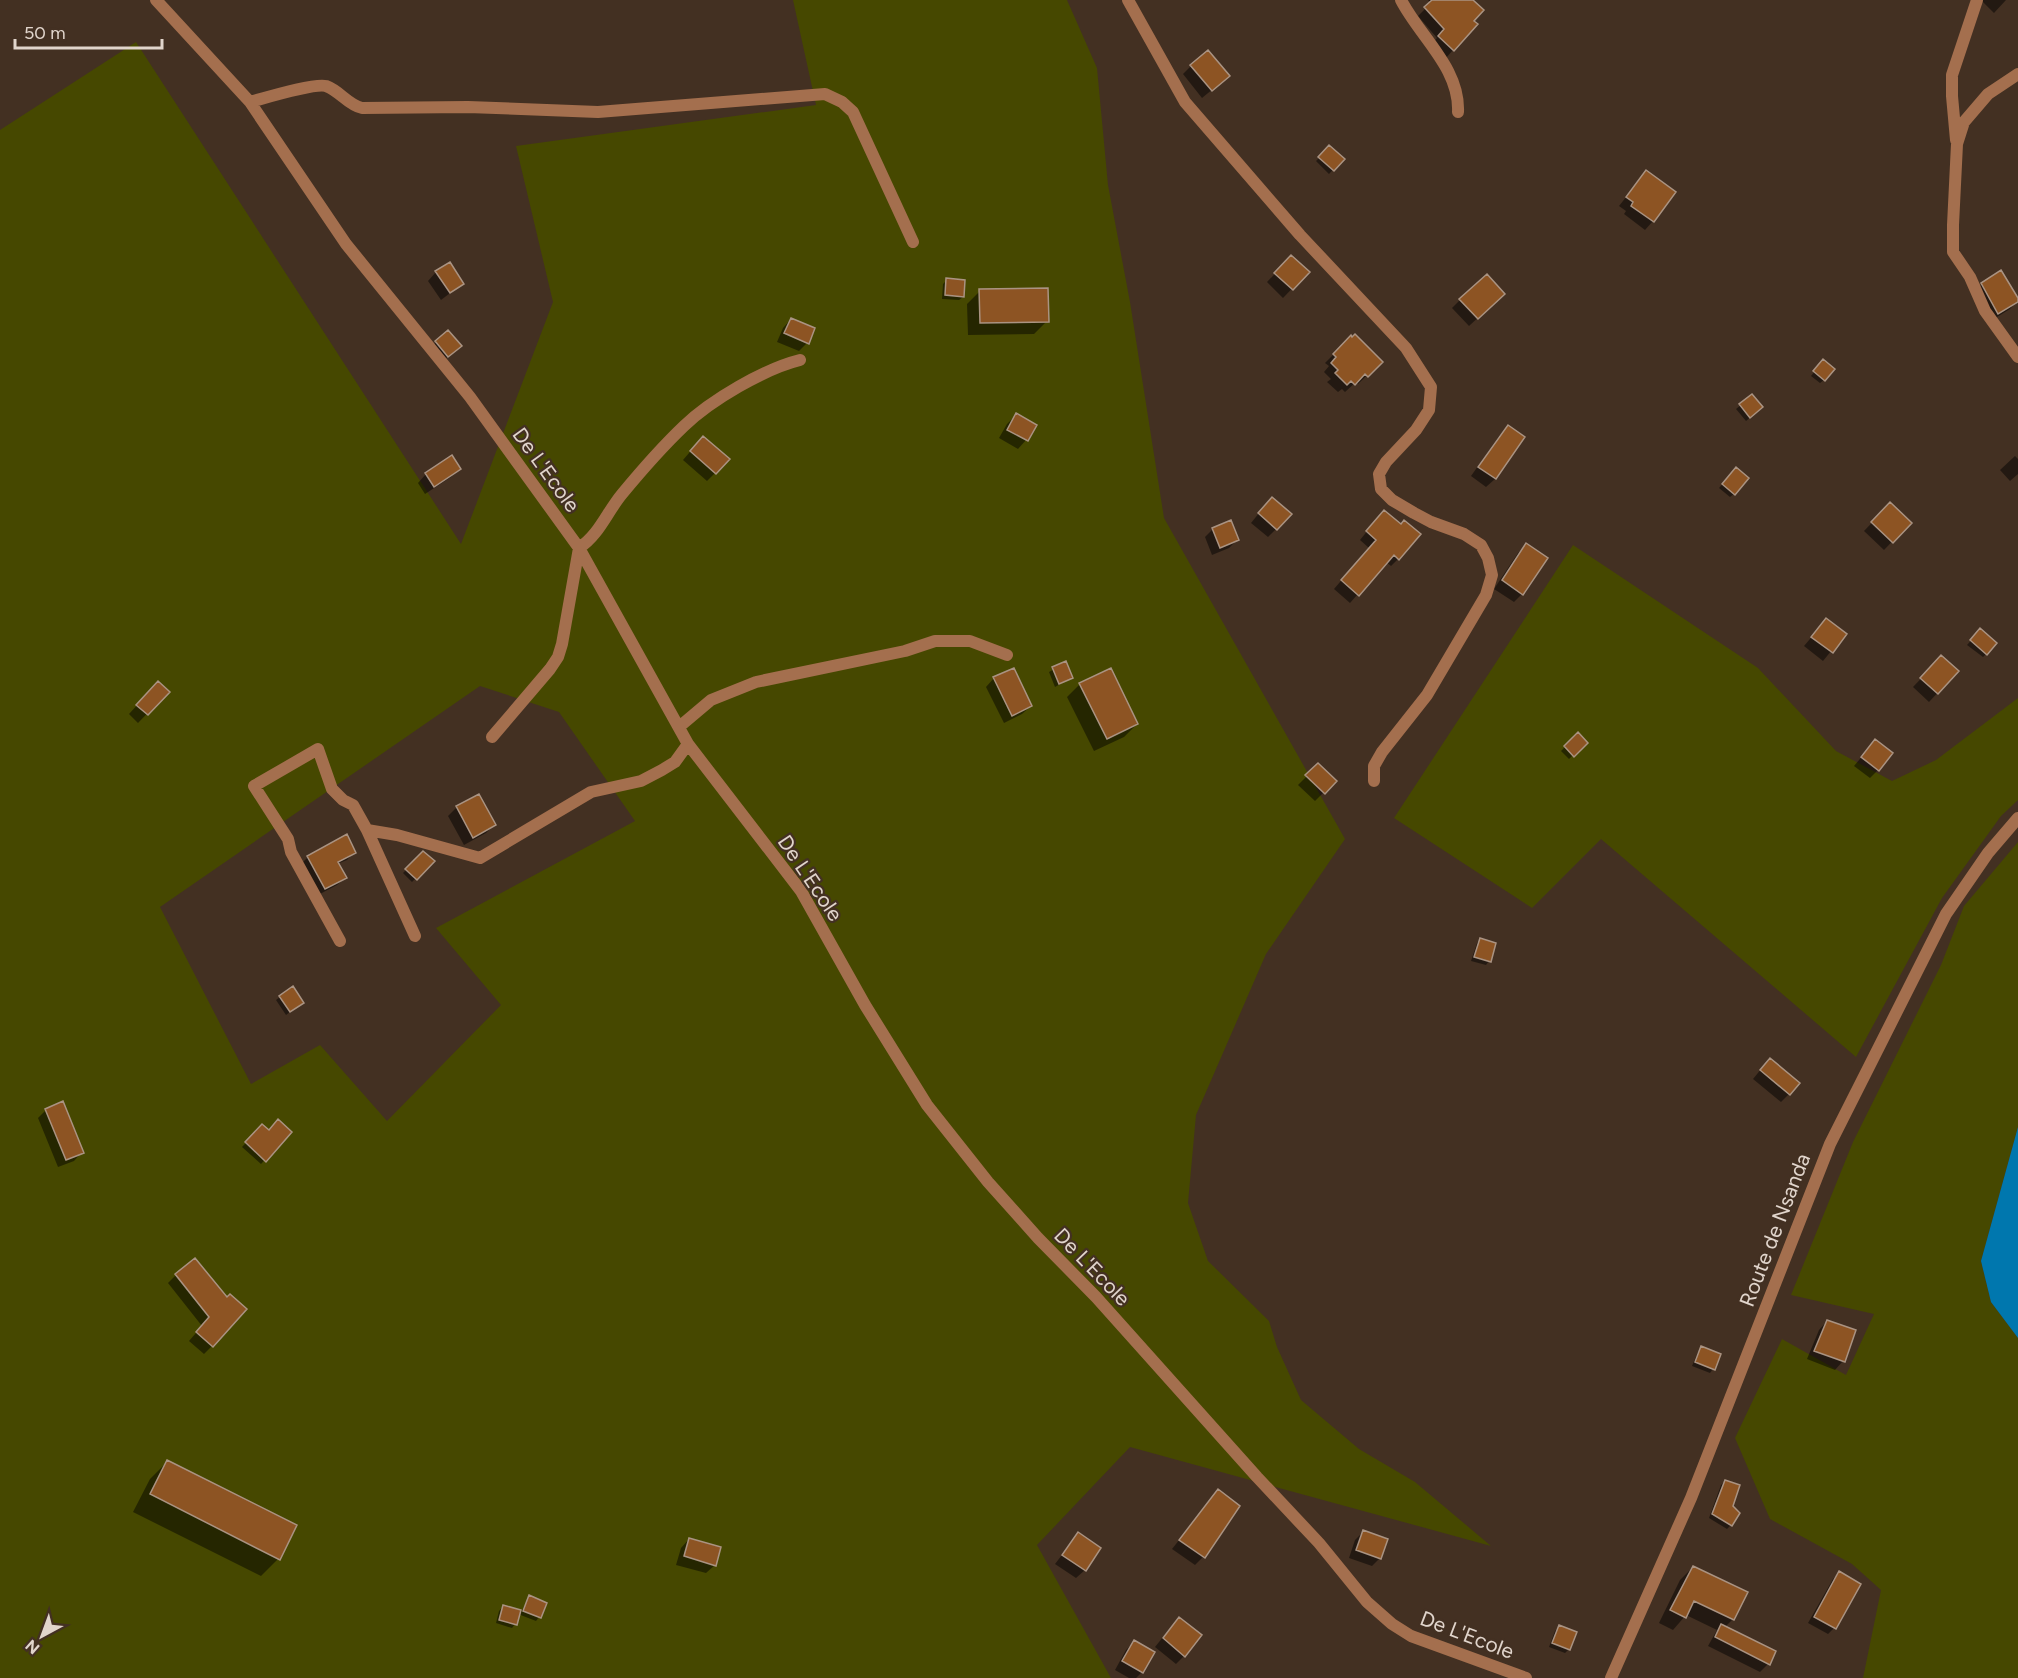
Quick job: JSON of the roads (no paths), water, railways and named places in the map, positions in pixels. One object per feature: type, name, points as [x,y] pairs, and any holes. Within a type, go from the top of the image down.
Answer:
[{"type":"street","name":"De L'Ecole","points":[[156,0],[250,102],[346,244],[470,398],[579,548],[688,744],[801,891],[865,1005],[927,1105],[988,1182],[1038,1238],[1096,1297],[1319,1543],[1367,1602],[1392,1624],[1411,1636],[1526,1678]]},
{"type":"street","points":[[1128,0],[1185,102],[1300,234],[1406,348],[1431,387],[1430,410],[1386,462],[1379,474],[1381,489],[1392,500],[1414,513],[1464,534],[1481,545],[1488,558],[1492,575],[1486,595],[1427,695],[1382,752],[1374,766],[1374,782]]},
{"type":"street","points":[[1401,0],[1408,15],[1443,61],[1456,88],[1459,99],[1458,112]]},
{"type":"street","points":[[1977,0],[1952,75],[1957,144],[1953,252],[1970,277],[1985,311],[2018,357]]},
{"type":"street","points":[[1957,144],[1964,122],[1988,94],[2018,74]]},
{"type":"street","points":[[250,102],[319,86],[332,90],[354,106],[363,108],[468,107],[572,112],[825,94],[842,102],[853,112],[913,242]]},
{"type":"street","points":[[492,737],[558,657],[579,548],[593,537],[621,495],[686,424],[720,399],[760,375],[780,365],[800,360]]},
{"type":"street","points":[[679,727],[711,700],[756,682],[905,651],[935,641],[970,641],[1007,655]]},
{"type":"street","points":[[367,830],[397,835],[480,858],[591,792],[641,781],[662,770],[675,762],[688,744]]},
{"type":"street","points":[[340,941],[291,852],[288,839],[254,786],[318,749],[332,789],[343,800],[353,805],[367,830],[415,936]]},
{"type":"street","name":"Route de Nsanda","points":[[1611,1678],[1691,1498],[1830,1144],[1946,914],[1988,853],[2018,818]]},
{"type":"water","points":[[2018,1127],[2018,1338],[1991,1302],[1981,1261]]}]
